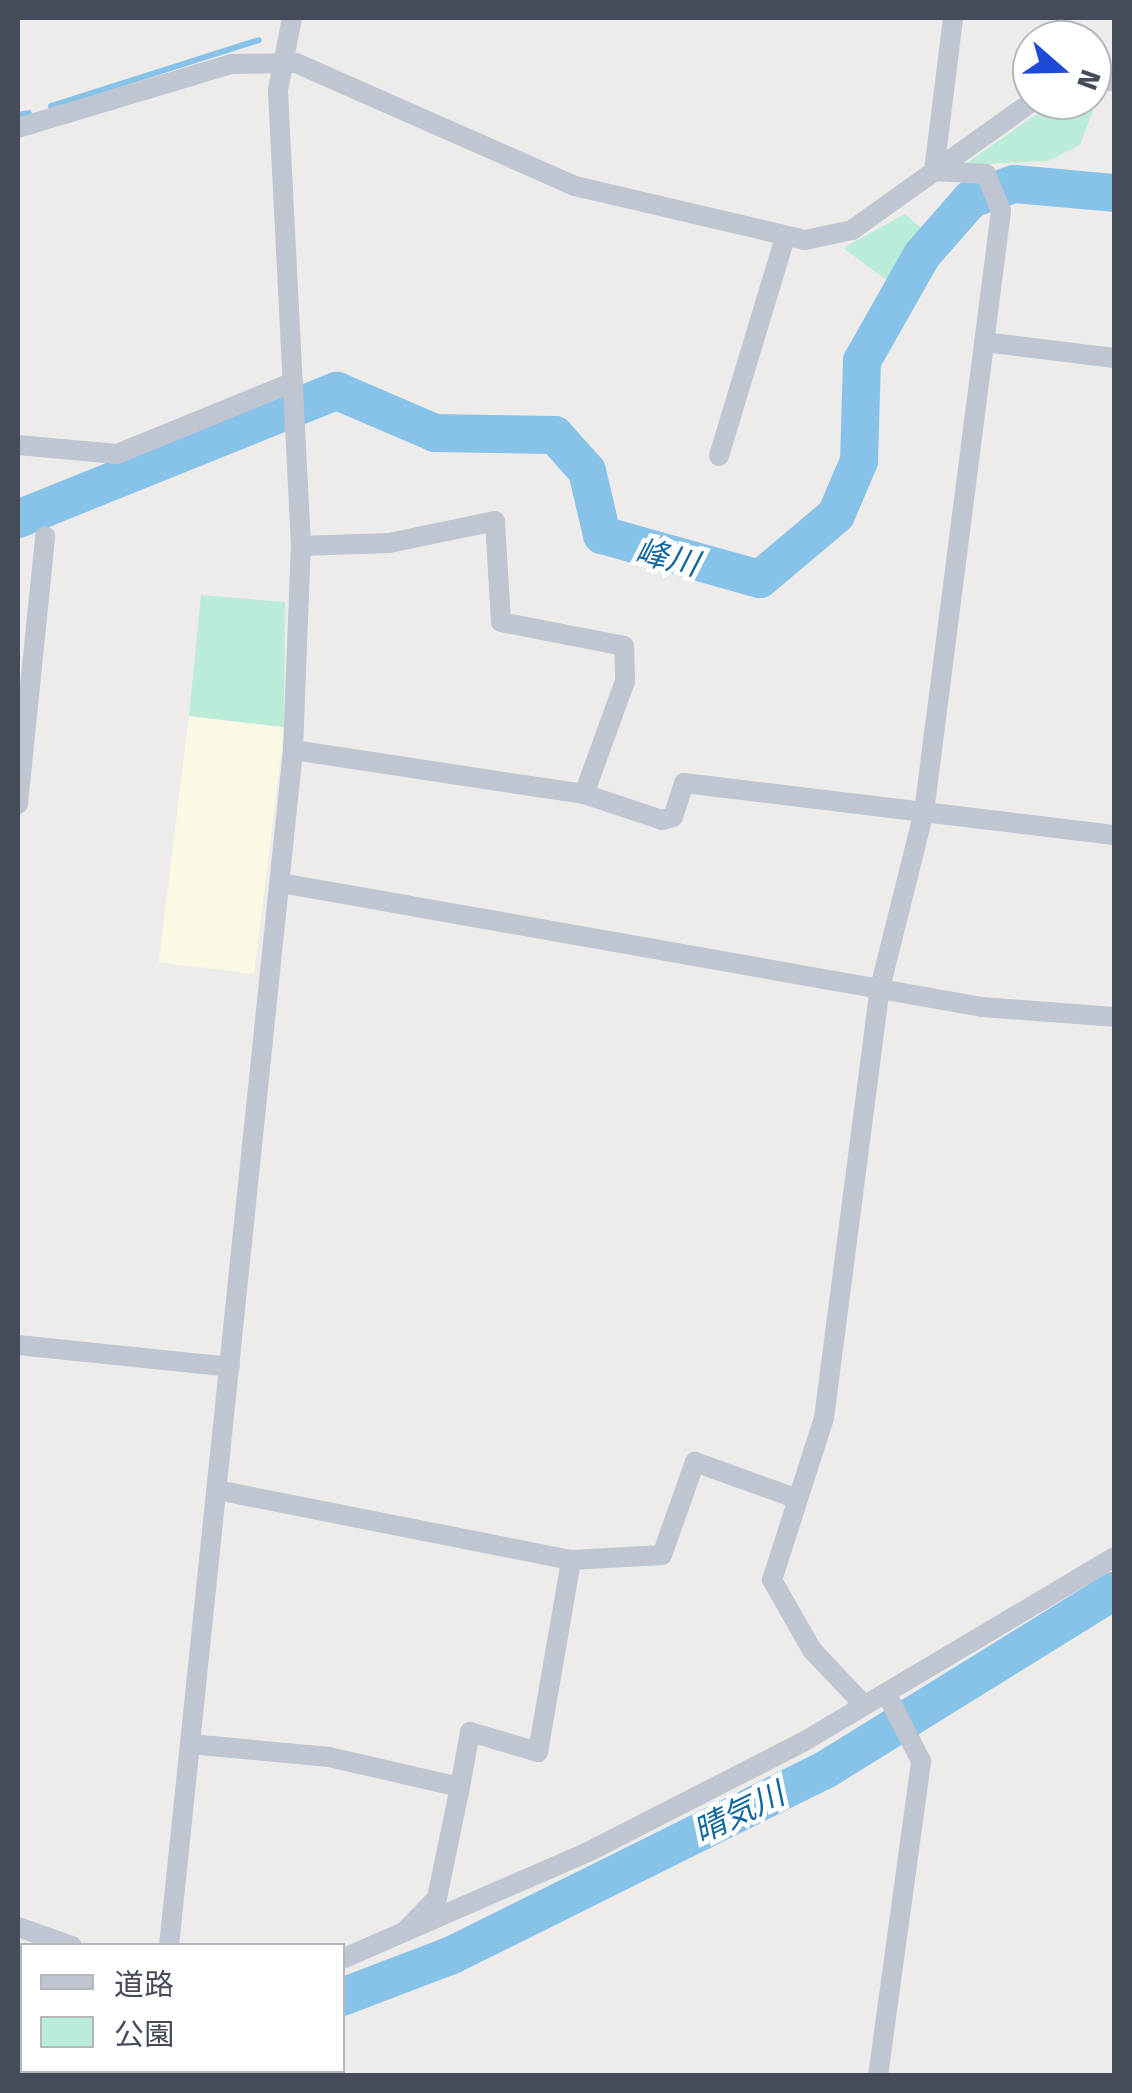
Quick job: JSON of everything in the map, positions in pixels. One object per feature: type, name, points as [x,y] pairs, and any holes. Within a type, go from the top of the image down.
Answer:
[{"type":"street","points":[[169,1943],[293,750],[301,546],[279,61],[292,18]]},
{"type":"street","points":[[934,170],[953,18]]},
{"type":"street","points":[[18,128],[231,64],[279,61],[398,102],[576,186],[785,238],[852,230],[1012,115]]},
{"type":"street","points":[[863,1704],[812,1650],[772,1580],[795,1498],[824,1418],[880,988],[924,812],[984,342],[999,198],[986,174],[934,170]]},
{"type":"street","points":[[720,456],[785,238]]},
{"type":"street","points":[[984,342],[1114,358]]},
{"type":"street","points":[[18,445],[118,454],[292,382]]},
{"type":"street","points":[[301,546],[390,543],[495,521],[501,622],[624,646],[625,680],[584,794]]},
{"type":"street","points":[[18,804],[45,536]]},
{"type":"street","points":[[293,750],[584,794],[662,820],[672,818],[684,783],[1114,835]]},
{"type":"street","points":[[281,884],[880,988],[1114,1017]]},
{"type":"street","points":[[18,1344],[230,1367]]},
{"type":"street","points":[[217,1490],[570,1560],[662,1555],[694,1462],[795,1498]]},
{"type":"street","points":[[345,1958],[588,1852],[863,1704],[889,1698],[1114,1556]]},
{"type":"street","points":[[399,1937],[437,1898],[470,1732],[538,1752],[570,1560]]},
{"type":"street","points":[[878,2076],[918,1752],[889,1698]]},
{"type":"street","points":[[190,1744],[329,1757],[460,1786]]},
{"type":"street","points":[[18,1927],[63,1943]]},
{"type":"shaded area","points":[[189,716],[284,728],[254,974],[159,962]]},
{"type":"green space","points":[[1028,120],[1089,120],[1080,145],[1048,161],[964,165]]},
{"type":"green space","points":[[905,214],[930,236],[889,282],[843,248]]},
{"type":"green space","points":[[201,595],[285,602],[284,727],[189,716]]},
{"type":"waterway","points":[[51,106],[259,40]]},
{"type":"waterway","points":[[18,115],[29,113]]},
{"type":"waterway","name":"峰川","points":[[18,519],[337,391],[435,433],[555,435],[587,471],[602,535],[760,579],[836,515],[859,461],[862,361],[922,255],[971,199],[1014,184],[1114,193]]},
{"type":"waterway","name":"晴気川","points":[[345,1996],[452,1955],[825,1770],[1114,1591]]}]
